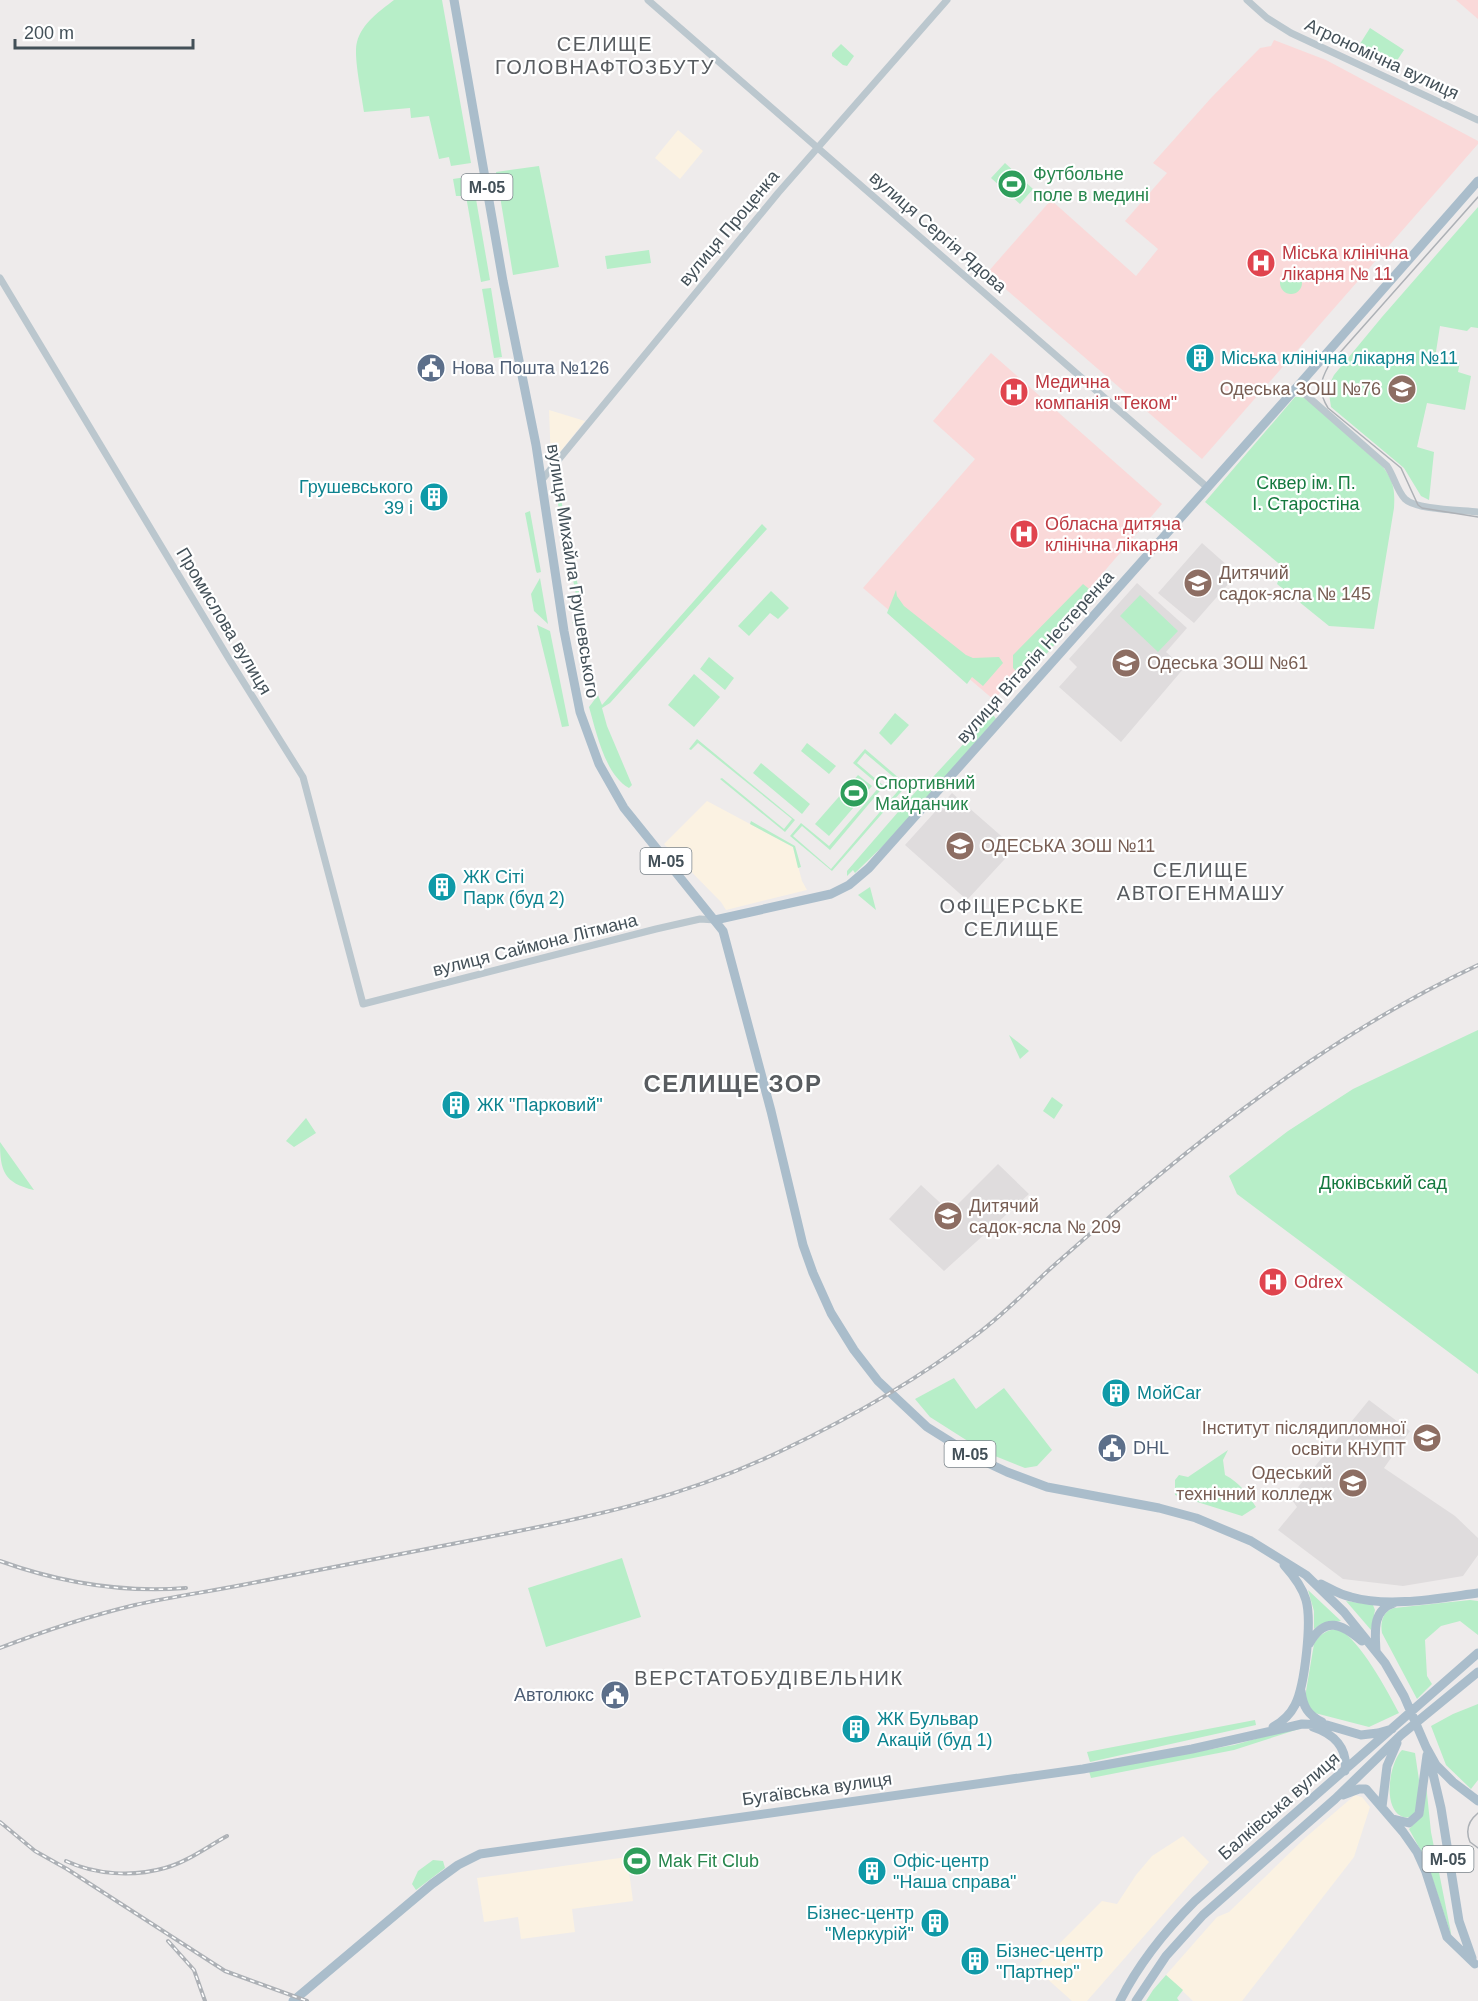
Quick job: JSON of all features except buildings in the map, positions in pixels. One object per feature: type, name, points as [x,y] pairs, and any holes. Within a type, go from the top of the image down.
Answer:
[{"type":"main road","name":"вулиця Михайла Грушевського","points":[[454,0],[503,280],[536,445],[580,712],[609,783],[629,814],[715,920],[727,943],[792,1202],[813,1273],[825,1303],[861,1361],[878,1381],[932,1431],[962,1449],[1020,1477],[1062,1491],[1159,1508],[1196,1518],[1226,1529],[1274,1554],[1306,1575],[1334,1600],[1377,1652],[1404,1696],[1427,1750]]},
{"type":"main road","name":"вулиця Віталія Нестеренка","points":[[715,920],[831,894],[849,885],[869,868],[1298,387],[1478,181]]},
{"type":"main road","points":[[1262,1733],[1280,1723],[1295,1706],[1301,1688],[1306,1649],[1308,1617],[1305,1597],[1297,1580],[1274,1554]]},
{"type":"main road","points":[[1306,1575],[1349,1597],[1363,1600],[1402,1601],[1478,1593]]},
{"type":"main road","points":[[1460,1595],[1478,1598]]},
{"type":"main road","points":[[1377,1652],[1375,1627],[1379,1614],[1387,1605],[1402,1601]]},
{"type":"main road","points":[[1306,1649],[1318,1631],[1326,1626],[1337,1625],[1349,1630],[1377,1652]]},
{"type":"main road","name":"Балківська вулиця","points":[[1120,2001],[1138,1969],[1188,1908],[1478,1653]]},
{"type":"main road","name":"Балківська вулиця","points":[[1136,2001],[1166,1956],[1203,1915],[1335,1799],[1401,1735],[1478,1672]]},
{"type":"main road","points":[[1301,1688],[1305,1709],[1313,1718],[1327,1725]]},
{"type":"main road","points":[[1302,1724],[1325,1731],[1336,1740],[1345,1755],[1345,1771]]},
{"type":"main road","name":"Бугаївська вулиця","points":[[293,2001],[432,1884],[458,1865],[480,1854],[1083,1768],[1192,1749],[1302,1724],[1327,1725],[1361,1735],[1392,1729]]},
{"type":"main road","points":[[1382,1807],[1387,1766],[1392,1750],[1401,1735]]},
{"type":"main road","points":[[1427,1750],[1444,1773],[1478,1801]]},
{"type":"main road","points":[[1393,1819],[1408,1823],[1419,1814],[1427,1750]]},
{"type":"main road","name":"М-05","points":[[1427,1750],[1440,1808],[1459,1921],[1466,1944],[1477,1965]]},
{"type":"main road","points":[[1335,1799],[1359,1789],[1366,1789],[1393,1819],[1422,1862],[1447,1937],[1477,1965]]},
{"type":"street","name":"вулиця Сергія Ядова","points":[[648,0],[1208,488]]},
{"type":"street","name":"вулиця Проценка","points":[[541,481],[690,298],[947,0]]},
{"type":"street","name":"Агрономічна вулиця","points":[[1247,0],[1267,18],[1291,33],[1478,120]]},
{"type":"street","name":"Промислова вулиця","points":[[0,278],[229,659],[303,777],[363,1004]]},
{"type":"street","points":[[1298,387],[1387,466],[1403,497],[1408,501],[1418,505],[1478,512]]},
{"type":"street","name":"вулиця Саймона Літмана","points":[[363,1004],[656,929],[700,919],[715,920]]},
{"type":"shaded area","points":[[1456,0],[1478,0],[1478,19]]},
{"type":"shaded area","name":"Міська клінічна лікарня № 11","points":[[1274,40],[1326,60],[1478,141],[1478,144],[1202,459],[987,273],[1051,200],[1136,276],[1158,249],[1125,221],[1167,173],[1153,163],[1211,98],[1260,48],[1271,46]]},
{"type":"shaded area","points":[[678,130],[703,151],[680,179],[655,158]]},
{"type":"shaded area","name":"Обласна дитяча клінічна лікарня","points":[[991,353],[1162,504],[994,700],[863,588],[975,459],[933,421]]},
{"type":"shaded area","points":[[549,410],[585,421],[551,463],[550,436]]},
{"type":"shaded area","name":"Дитячий садок-ясла № 145","points":[[1202,543],[1237,574],[1194,623],[1158,593]]},
{"type":"shaded area","name":"Одеська ЗОШ №61","points":[[1137,583],[1187,628],[1166,652],[1184,668],[1121,742],[1059,687],[1077,667],[1069,659]]},
{"type":"shaded area","name":"ОДЕСЬКА ЗОШ №11","points":[[952,793],[1015,848],[967,900],[905,845]]},
{"type":"shaded area","points":[[707,801],[793,847],[802,881],[807,890],[726,910],[721,902],[664,844]]},
{"type":"shaded area","name":"Дитячий садок-ясла № 209","points":[[998,1164],[1029,1194],[944,1271],[889,1219],[921,1185],[950,1212]]},
{"type":"shaded area","name":"Одеський технічний колледж","points":[[1369,1400],[1410,1431],[1384,1468],[1455,1516],[1478,1538],[1478,1555],[1463,1576],[1403,1586],[1343,1579],[1278,1530],[1297,1507],[1290,1497]]},
{"type":"shaded area","points":[[1355,1795],[1362,1797],[1370,1807],[1354,1857],[1242,2001],[1193,2001],[1166,1975],[1217,1917],[1229,1912],[1305,1838]]},
{"type":"shaded area","points":[[1183,1836],[1209,1862],[1087,2001],[1072,2001],[1035,1968],[1102,1901],[1117,1904],[1152,1856]]},
{"type":"shaded area","points":[[627,1857],[633,1901],[572,1909],[575,1932],[521,1939],[518,1917],[484,1922],[477,1878]]},
{"type":"green space","points":[[394,0],[442,0],[471,163],[451,166],[449,157],[439,159],[429,116],[411,118],[410,108],[364,112],[357,66],[357,42],[367,23]]},
{"type":"green space","points":[[1370,28],[1404,50],[1392,68],[1358,47]]},
{"type":"green space","points":[[841,44],[854,56],[847,66],[832,56]]},
{"type":"green space","name":"Футбольне поле в медині","points":[[1005,163],[1033,189],[1020,204],[991,178]]},
{"type":"green space","points":[[539,166],[559,267],[513,275],[496,172]]},
{"type":"green space","points":[[472,176],[490,280],[481,282],[466,196],[456,196],[453,179]]},
{"type":"green space","name":"Одеська ЗОШ №76","points":[[1478,207],[1478,328],[1471,327],[1467,331],[1440,326],[1435,358],[1460,362],[1458,372],[1471,376],[1465,410],[1427,403],[1417,447],[1434,452],[1429,500],[1421,496],[1404,468],[1331,407],[1328,387],[1334,375],[1382,317]]},
{"type":"green space","points":[[649,250],[651,263],[607,269],[605,256]]},
{"type":"green space","points":[[1291,272],[1299,275],[1302,283],[1299,291],[1291,294],[1283,291],[1280,283],[1283,275]]},
{"type":"green space","points":[[491,288],[502,357],[494,358],[482,289]]},
{"type":"green space","name":"Сквер ім. П. І. Старостіна","points":[[1295,397],[1308,399],[1383,467],[1392,482],[1394,508],[1374,629],[1329,626],[1277,584],[1283,567],[1205,502]]},
{"type":"green space","points":[[556,494],[560,494],[588,645],[572,622],[582,625]]},
{"type":"green space","points":[[530,511],[541,572],[537,573],[525,513]]},
{"type":"green space","points":[[762,524],[767,529],[610,703],[602,708],[607,726],[632,785],[629,788],[621,782],[608,763],[598,740],[589,707],[598,695],[602,705]]},
{"type":"green space","points":[[540,578],[548,624],[534,611],[531,594]]},
{"type":"green space","points":[[1083,584],[1098,596],[1024,679],[1013,668],[1013,655]]},
{"type":"green space","points":[[896,590],[904,606],[966,655],[973,658],[999,657],[1003,663],[983,686],[972,677],[967,684],[887,613]]},
{"type":"green space","points":[[771,591],[789,608],[778,619],[770,613],[749,636],[738,626]]},
{"type":"green space","points":[[1140,595],[1178,631],[1158,652],[1120,616]]},
{"type":"green space","points":[[537,625],[550,631],[569,726],[562,727]]},
{"type":"green space","points":[[709,657],[734,678],[725,690],[700,669]]},
{"type":"green space","points":[[694,674],[720,697],[694,727],[668,705]]},
{"type":"green space","points":[[895,713],[909,725],[891,745],[879,733]]},
{"type":"green space","points":[[992,713],[996,719],[890,839],[855,873],[853,870],[847,876],[847,871],[918,789],[921,790]]},
{"type":"green space","points":[[697,739],[795,820],[785,832],[720,779],[722,778],[784,829],[792,819],[698,743],[691,750],[689,749]]},
{"type":"green space","points":[[807,743],[836,766],[829,774],[801,751]]},
{"type":"green space","points":[[865,749],[907,785],[832,871],[790,836],[801,823],[829,846],[880,786],[853,763]],"holes":[[[865,753],[903,785],[831,869],[793,836],[802,826],[830,850],[884,786],[857,763]]]},
{"type":"green space","points":[[761,763],[810,804],[802,814],[753,773]]},
{"type":"green space","points":[[858,775],[872,786],[829,836],[815,824]]},
{"type":"green space","points":[[751,821],[795,846],[801,867],[798,868],[793,847],[750,824]]},
{"type":"green space","points":[[870,887],[876,910],[858,895]]},
{"type":"green space","name":"Дюківський сад","points":[[1478,1030],[1478,1374],[1237,1194],[1229,1176],[1288,1131],[1353,1089]]},
{"type":"green space","points":[[1009,1035],[1029,1051],[1020,1059]]},
{"type":"green space","points":[[1052,1097],[1063,1105],[1054,1119],[1043,1111]]},
{"type":"green space","points":[[306,1118],[316,1133],[294,1147],[286,1141]]},
{"type":"green space","points":[[0,1142],[34,1190],[16,1184],[6,1174],[1,1161]]},
{"type":"green space","points":[[954,1378],[976,1409],[1004,1388],[1052,1450],[1037,1466],[1025,1468],[985,1452],[930,1417],[915,1399]]},
{"type":"green space","points":[[1228,1450],[1223,1460],[1225,1475],[1243,1489],[1256,1507],[1242,1516],[1175,1495],[1175,1480],[1179,1475],[1188,1477]]},
{"type":"green space","points":[[622,1558],[641,1617],[546,1647],[528,1588]]},
{"type":"green space","points":[[1308,1590],[1341,1621],[1321,1624],[1314,1629],[1314,1611]]},
{"type":"green space","points":[[1346,1601],[1373,1605],[1375,1610],[1371,1630]]},
{"type":"green space","points":[[1478,1601],[1478,1635],[1460,1621],[1441,1626],[1425,1640],[1427,1676],[1432,1684],[1417,1699],[1382,1633],[1383,1618],[1390,1609],[1394,1608]]},
{"type":"green space","points":[[1338,1629],[1346,1634],[1364,1654],[1399,1713],[1369,1727],[1311,1712],[1305,1697],[1314,1644],[1324,1633]]},
{"type":"green space","points":[[1478,1704],[1478,1780],[1471,1789],[1446,1765],[1431,1726]]},
{"type":"green space","points":[[1255,1720],[1256,1725],[1090,1762],[1087,1752]]},
{"type":"green space","points":[[1298,1727],[1299,1729],[1234,1750],[1091,1778],[1089,1771],[1234,1745]]},
{"type":"green space","points":[[1402,1750],[1415,1753],[1419,1780],[1417,1810],[1408,1817],[1401,1816],[1395,1811],[1390,1794],[1391,1774]]},
{"type":"green space","points":[[1426,1784],[1431,1832],[1452,1938],[1427,1862],[1409,1829],[1423,1815]]},
{"type":"green space","points":[[433,1860],[443,1861],[445,1868],[416,1890],[412,1884],[418,1871]]},
{"type":"green space","points":[[1166,1975],[1183,1990],[1177,1998],[1179,2001],[1146,2001],[1153,1990]]},
{"type":"tram line","points":[[1478,197],[1329,365],[1321,387],[1328,408],[1401,468],[1418,505],[1422,508],[1478,517]]},
{"type":"tram line","points":[[1478,1813],[1472,1819],[1468,1830],[1470,1842],[1478,1848]]},
{"type":"railway","points":[[0,1648],[67,1624],[135,1605],[527,1529],[638,1504],[711,1481],[783,1450],[882,1397],[954,1352],[996,1319],[1152,1181],[1308,1062],[1391,1011],[1478,965]]},
{"type":"railway","points":[[0,1561],[23,1569],[92,1585],[138,1589],[186,1588]]},
{"type":"railway","points":[[0,1822],[35,1851],[67,1869],[225,1971],[307,2001]]},
{"type":"railway","points":[[66,1861],[102,1872],[153,1871],[181,1862],[227,1836]]},
{"type":"railway","points":[[168,1941],[194,1970],[205,2001]]},
{"type":"place","name":"Футбольне поле в медині","points":[[1012,184]]},
{"type":"place","name":"Міська клінічна лікарня № 11","points":[[1261,263]]},
{"type":"place","name":"Міська клінічна лікарня №11","points":[[1200,358]]},
{"type":"place","name":"Нова Пошта №126","points":[[431,368]]},
{"type":"place","name":"Одеська ЗОШ №76","points":[[1402,389]]},
{"type":"place","name":"Медична компанія \"Теком\"","points":[[1014,392]]},
{"type":"place","name":"Грушевського 39 і","points":[[434,497]]},
{"type":"place","name":"Обласна дитяча клінічна лікарня","points":[[1024,534]]},
{"type":"place","name":"Дитячий садок-ясла № 145","points":[[1198,583]]},
{"type":"place","name":"Одеська ЗОШ №61","points":[[1126,663]]},
{"type":"place","name":"Спортивний Майданчик","points":[[854,793]]},
{"type":"place","name":"ОДЕСЬКА ЗОШ №11","points":[[960,846]]},
{"type":"place","name":"ЖК Сіті Парк (буд 2)","points":[[442,887]]},
{"type":"place","name":"ЖК \"Парковий\"","points":[[456,1105]]},
{"type":"place","name":"Дитячий садок-ясла № 209","points":[[948,1216]]},
{"type":"place","name":"Odrex","points":[[1273,1282]]},
{"type":"place","name":"МойCar","points":[[1116,1393]]},
{"type":"place","name":"Інститут післядипломної освіти КНУПТ","points":[[1427,1438]]},
{"type":"place","name":"DHL","points":[[1112,1448]]},
{"type":"place","name":"Одеський технічний колледж","points":[[1353,1483]]},
{"type":"place","name":"Автолюкс","points":[[615,1695]]},
{"type":"place","name":"ЖК Бульвар Акацій (буд 1)","points":[[856,1729]]},
{"type":"place","name":"Mak Fit Club","points":[[637,1861]]},
{"type":"place","name":"Офіс-центр \"Наша справа\"","points":[[872,1871]]},
{"type":"place","name":"Бізнес-центр \"Меркурій\"","points":[[935,1923]]},
{"type":"place","name":"Бізнес-центр \"Партнер\"","points":[[975,1961]]},
{"type":"district","name":"СЕЛИЩЕ ГОЛОВНАФТОЗБУТУ","points":[[605,56]]},
{"type":"district","name":"СЕЛИЩЕ АВТОГЕНМАШУ","points":[[1201,882]]},
{"type":"district","name":"ОФІЦЕРСЬКЕ СЕЛИЩЕ","points":[[1012,918]]},
{"type":"district","name":"СЕЛИЩЕ ЗОР","points":[[733,1084]]},
{"type":"district","name":"ВЕРСТАТОБУДІВЕЛЬНИК","points":[[769,1678]]}]
